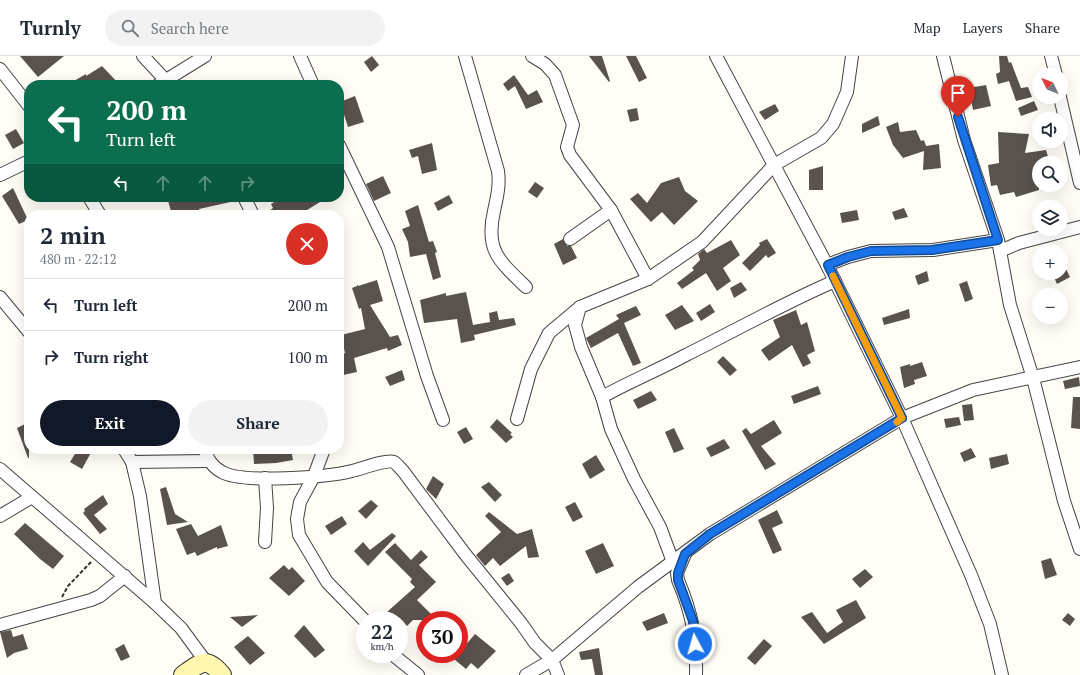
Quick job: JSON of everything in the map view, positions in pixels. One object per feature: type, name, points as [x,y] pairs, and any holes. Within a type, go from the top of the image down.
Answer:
[{"type":"street","points":[[143,56],[162,80]]},
{"type":"street","points":[[169,80],[205,56]]},
{"type":"street","points":[[300,56],[311,80]]},
{"type":"street","points":[[465,56],[500,181],[492,222],[492,245],[498,259],[526,287]]},
{"type":"street","points":[[532,56],[545,64],[555,75],[572,125],[567,147],[570,154],[611,210],[648,278]]},
{"type":"street","points":[[716,56],[828,265],[902,418],[990,624],[1002,675]]},
{"type":"street","points":[[517,420],[531,369],[549,333],[580,307],[648,278],[702,242],[774,165],[821,138],[833,124],[847,92],[852,56]]},
{"type":"street","points":[[943,56],[964,140],[999,246],[1010,305],[1033,378],[1064,501],[1080,549]]},
{"type":"street","points":[[1051,56],[1054,68]]},
{"type":"street","points":[[0,69],[24,100]]},
{"type":"street","points":[[1061,104],[1073,159],[1080,183]]},
{"type":"street","points":[[344,156],[388,248],[427,376],[443,420]]},
{"type":"street","points":[[0,175],[24,164]]},
{"type":"street","points":[[570,239],[611,210]]},
{"type":"street","points":[[828,265],[848,257],[871,251],[932,250],[999,246],[1019,243],[1080,227]]},
{"type":"street","points":[[602,397],[788,302],[836,281]]},
{"type":"street","points":[[0,297],[24,326]]},
{"type":"street","points":[[580,307],[576,317],[576,332],[602,397],[611,429],[634,479],[660,527],[673,562]]},
{"type":"street","points":[[526,675],[552,660],[576,641],[623,598],[737,516],[830,463],[902,418],[973,390],[1080,368]]},
{"type":"street","points":[[127,454],[132,462],[140,496],[156,603]]},
{"type":"street","points":[[206,454],[208,461],[224,473],[245,477],[265,478],[314,476],[351,472],[386,462],[394,462],[403,471],[465,554],[521,623],[535,643],[552,660],[558,675]]},
{"type":"street","points":[[322,454],[314,476],[300,502],[297,519],[299,534],[327,582],[356,613]]},
{"type":"street","points":[[132,462],[208,461]]},
{"type":"street","points":[[0,469],[156,603],[181,628],[206,662],[214,665],[222,675]]},
{"type":"street","points":[[265,478],[267,508],[265,542]]},
{"type":"street","points":[[0,516],[32,497]]},
{"type":"street","points":[[685,554],[678,573],[678,580],[693,621],[696,675]]},
{"type":"street","points":[[0,625],[86,602],[100,596],[125,576]]},
{"type":"street","points":[[183,675],[200,664],[206,662]]},
{"type":"street","points":[[403,663],[418,675]]},
{"type":"path","points":[[60,608],[63,593],[68,586],[99,554]]},
{"type":"building","points":[[20,56],[64,56],[38,77]]},
{"type":"building","points":[[372,56],[379,65],[371,72],[364,62]]},
{"type":"building","points":[[589,56],[602,56],[610,81],[609,82]]},
{"type":"building","points":[[626,56],[636,56],[647,78],[639,82]]},
{"type":"building","points":[[999,56],[1007,56],[1009,63],[1011,62],[1021,88],[1028,87],[1032,97],[1016,101],[1009,81],[998,84],[996,74],[1000,72]]},
{"type":"building","points":[[102,66],[115,80],[76,80],[86,74],[86,76]]},
{"type":"building","points":[[514,75],[528,95],[537,90],[543,102],[526,109],[515,86],[508,91],[503,84]]},
{"type":"building","points":[[986,85],[991,106],[973,110],[969,88]]},
{"type":"building","points":[[355,96],[364,122],[348,127],[344,114],[344,100]]},
{"type":"building","points":[[1032,102],[1032,104],[1035,104],[1038,110],[1021,116],[1018,108]]},
{"type":"building","points":[[775,104],[779,111],[765,120],[759,112]]},
{"type":"building","points":[[637,108],[639,120],[630,122],[627,110]]},
{"type":"building","points":[[878,116],[880,125],[862,133],[862,124]]},
{"type":"building","points":[[898,122],[900,132],[916,130],[921,141],[924,140],[926,146],[939,144],[941,168],[923,170],[924,151],[903,158],[893,145],[886,127]]},
{"type":"building","points":[[16,129],[24,143],[13,149],[5,135]]},
{"type":"building","points":[[998,132],[1029,134],[1025,153],[1046,150],[1048,156],[1032,156],[1032,192],[1016,197],[1014,192],[1000,195],[997,185],[991,186],[988,165],[999,163]]},
{"type":"building","points":[[432,143],[437,170],[422,174],[418,156],[412,158],[409,150]]},
{"type":"building","points":[[823,166],[823,190],[809,190],[809,170]]},
{"type":"building","points":[[383,176],[391,193],[374,201],[366,184]]},
{"type":"building","points":[[679,177],[685,191],[698,201],[674,225],[662,212],[651,222],[630,199],[638,193],[647,203],[661,183]]},
{"type":"building","points":[[535,182],[544,188],[537,198],[528,192]]},
{"type":"building","points":[[13,188],[24,211],[24,222],[19,224],[2,196]]},
{"type":"building","points":[[449,195],[453,203],[438,211],[434,203]]},
{"type":"building","points":[[168,202],[230,202],[199,210],[171,210]]},
{"type":"building","points":[[274,202],[320,202],[307,210],[270,210],[273,208],[271,204]]},
{"type":"building","points":[[418,205],[429,242],[433,241],[437,252],[435,253],[441,277],[433,280],[426,254],[410,257],[408,242],[402,229],[410,226],[405,211]]},
{"type":"building","points":[[904,208],[908,217],[895,220],[892,212]]},
{"type":"building","points":[[857,210],[859,220],[842,223],[840,213]]},
{"type":"building","points":[[563,239],[567,246],[571,246],[577,258],[563,265],[554,244]]},
{"type":"building","points":[[767,239],[776,253],[768,258],[766,255],[750,271],[742,263],[760,245],[759,243]]},
{"type":"building","points":[[731,240],[740,255],[723,268],[731,281],[717,291],[706,273],[682,289],[677,283],[694,270],[692,268],[700,260],[698,254],[704,249],[707,253]]},
{"type":"building","points":[[927,271],[929,281],[918,285],[915,276]]},
{"type":"building","points":[[377,280],[383,301],[370,305],[390,337],[398,335],[402,345],[388,351],[387,348],[354,358],[357,372],[344,375],[344,334],[365,329],[361,308],[359,309],[352,288],[357,286],[357,284],[358,286]]},
{"type":"building","points":[[1055,280],[1064,280],[1057,284]]},
{"type":"building","points":[[967,281],[973,299],[965,302],[959,284]]},
{"type":"building","points":[[741,282],[747,290],[734,298],[730,288]]},
{"type":"building","points":[[466,292],[473,325],[490,322],[489,313],[497,311],[499,320],[514,318],[516,325],[474,335],[475,340],[461,343],[457,319],[424,323],[420,300],[446,293],[446,296]]},
{"type":"building","points":[[710,304],[715,312],[701,321],[696,313]]},
{"type":"building","points":[[682,305],[694,321],[675,330],[665,315]]},
{"type":"building","points":[[636,306],[641,315],[624,323],[641,363],[633,366],[618,333],[591,348],[586,338],[619,319],[616,315]]},
{"type":"building","points":[[909,309],[910,318],[884,325],[882,318]]},
{"type":"building","points":[[796,310],[801,325],[807,322],[815,351],[807,355],[811,363],[803,367],[792,345],[769,361],[761,350],[780,337],[773,320]]},
{"type":"building","points":[[723,356],[737,370],[730,376],[717,362]]},
{"type":"building","points":[[922,362],[927,376],[914,380],[915,384],[904,388],[900,367],[910,364],[910,366]]},
{"type":"building","points":[[402,370],[405,380],[390,386],[385,377]]},
{"type":"building","points":[[1079,377],[1080,386],[1065,389],[1063,381]]},
{"type":"building","points":[[818,386],[821,394],[794,404],[791,396]]},
{"type":"building","points":[[651,391],[657,400],[638,409],[633,400]]},
{"type":"building","points":[[1073,397],[1080,397],[1080,429],[1071,428]]},
{"type":"building","points":[[972,404],[974,420],[964,421],[962,405]]},
{"type":"building","points":[[959,417],[961,425],[946,428],[944,419]]},
{"type":"building","points":[[497,419],[512,433],[510,434],[513,437],[506,443],[490,427]]},
{"type":"building","points":[[774,420],[782,433],[761,446],[776,464],[765,470],[742,431],[746,428],[751,434]]},
{"type":"building","points":[[24,424],[24,447],[17,428]]},
{"type":"building","points":[[466,427],[473,439],[464,444],[457,432]]},
{"type":"building","points":[[674,428],[684,449],[674,453],[665,432]]},
{"type":"building","points":[[724,439],[730,448],[711,457],[706,448]]},
{"type":"building","points":[[971,448],[976,457],[964,462],[960,453]]},
{"type":"building","points":[[75,454],[90,454],[82,469],[70,462]]},
{"type":"building","points":[[253,454],[292,454],[293,460],[276,463],[254,464]]},
{"type":"building","points":[[1007,454],[1009,464],[991,469],[989,458]]},
{"type":"building","points":[[596,455],[605,470],[590,479],[582,464]]},
{"type":"building","points":[[433,476],[444,484],[436,499],[426,489]]},
{"type":"building","points":[[489,482],[502,495],[495,502],[481,487]]},
{"type":"building","points":[[166,487],[175,514],[188,522],[167,525],[160,489]]},
{"type":"building","points":[[103,495],[108,504],[94,515],[107,529],[100,534],[83,513],[85,511],[84,509]]},
{"type":"building","points":[[371,500],[378,506],[366,519],[358,511]]},
{"type":"building","points":[[575,502],[583,517],[573,522],[565,507]]},
{"type":"building","points":[[777,510],[783,523],[772,528],[782,550],[773,554],[758,520]]},
{"type":"building","points":[[489,512],[517,534],[532,529],[539,557],[528,558],[526,546],[500,566],[493,558],[485,566],[476,555],[501,532],[485,516]]},
{"type":"building","points":[[342,516],[347,524],[331,535],[325,526]]},
{"type":"building","points":[[25,523],[64,556],[53,569],[40,559],[14,534]]},
{"type":"building","points":[[191,524],[198,536],[221,525],[228,546],[217,549],[217,547],[197,556],[195,552],[187,555],[176,529]]},
{"type":"building","points":[[392,533],[396,536],[368,566],[354,551],[363,542],[370,550]]},
{"type":"building","points":[[395,543],[411,560],[421,550],[428,557],[419,565],[436,582],[417,600],[428,611],[416,611],[416,620],[413,620],[408,625],[408,611],[388,611],[415,587],[410,582],[412,579],[385,552]]},
{"type":"building","points":[[603,543],[614,566],[596,574],[585,551]]},
{"type":"building","points":[[1051,558],[1057,575],[1045,579],[1041,561]]},
{"type":"building","points":[[284,565],[289,570],[292,567],[305,581],[289,596],[269,578]]},
{"type":"building","points":[[865,569],[873,577],[860,588],[852,579]]},
{"type":"building","points":[[509,573],[514,581],[507,586],[501,578]]},
{"type":"building","points":[[856,600],[866,618],[824,644],[801,617],[812,612],[827,633],[843,622],[836,610]]},
{"type":"building","points":[[664,613],[668,623],[647,631],[642,622]]},
{"type":"building","points":[[1068,613],[1075,619],[1070,626],[1062,620]]},
{"type":"building","points":[[258,615],[242,627],[230,617]]},
{"type":"building","points":[[304,625],[325,650],[315,658],[294,636]]},
{"type":"building","points":[[11,630],[13,637],[23,634],[28,649],[14,653],[7,658],[0,632]]},
{"type":"building","points":[[475,634],[496,651],[478,669],[471,663],[466,669],[459,663],[468,663],[468,642]]},
{"type":"building","points":[[248,636],[265,653],[250,665],[234,647]]},
{"type":"building","points":[[764,639],[772,646],[755,665],[747,658]]},
{"type":"building","points":[[124,644],[130,657],[121,661],[115,649]]},
{"type":"building","points":[[599,648],[603,675],[595,675],[592,659],[581,660],[579,652]]},
{"type":"slow traffic","points":[[833,276],[902,418],[897,422]]},
{"type":"route","points":[[695,644],[693,621],[678,580],[678,573],[685,554],[710,534],[737,516],[771,498],[902,418],[828,265],[848,257],[871,251],[932,250],[960,247],[998,240],[964,140],[958,117]]}]
